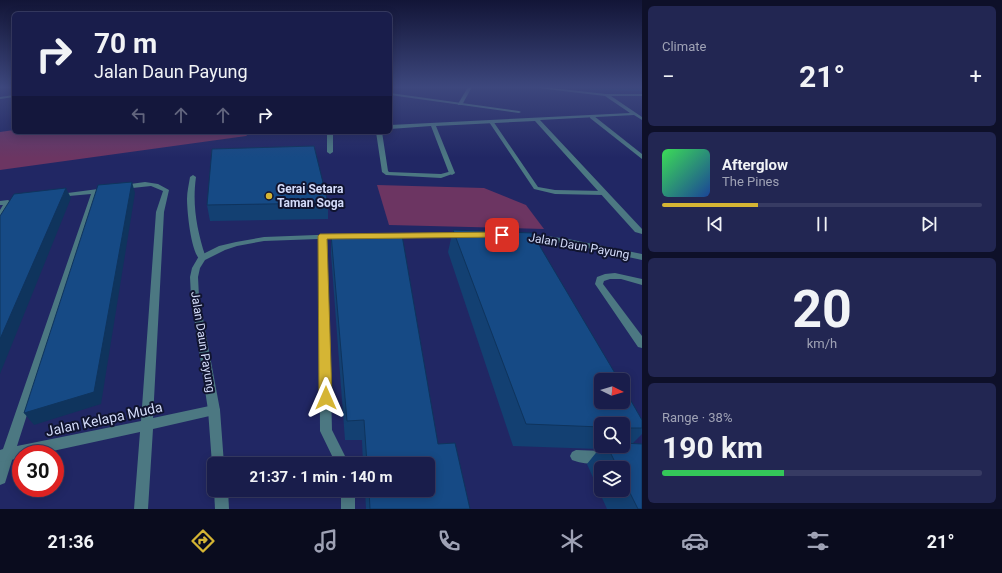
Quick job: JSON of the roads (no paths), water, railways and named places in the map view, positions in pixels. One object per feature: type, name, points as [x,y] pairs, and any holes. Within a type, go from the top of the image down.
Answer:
[{"type":"street","points":[[511,111],[520,112]]},
{"type":"street","points":[[630,111],[642,119]]},
{"type":"street","points":[[392,128],[635,114]]},
{"type":"street","points":[[592,117],[642,157]]},
{"type":"street","points":[[537,120],[638,230],[642,232]]},
{"type":"street","points":[[491,122],[536,188],[555,192],[604,193]]},
{"type":"street","points":[[379,134],[385,172],[388,174],[441,176],[452,173],[433,126]]},
{"type":"street","points":[[330,134],[330,152]]},
{"type":"street","points":[[193,178],[191,193],[195,240],[202,258],[222,248],[264,239],[353,236]]},
{"type":"street","points":[[48,197],[145,184],[159,185],[166,190],[160,212],[148,425],[141,509]]},
{"type":"street","points":[[0,478],[4,455],[95,191]]},
{"type":"street","points":[[0,216],[8,202]]},
{"type":"street","points":[[383,236],[472,235]]},
{"type":"street","points":[[323,236],[326,431],[339,457]]},
{"type":"street","name":"Jalan Daun Payung","points":[[516,236],[538,237],[642,257]]},
{"type":"street","name":"Jalan Daun Payung","points":[[202,258],[196,268],[194,277],[195,297],[214,410],[217,457]]},
{"type":"street","points":[[642,282],[611,275],[600,279],[599,284],[642,344]]},
{"type":"street","name":"Jalan Kelapa Muda","points":[[4,455],[214,410]]},
{"type":"street","points":[[576,456],[617,458]]},
{"type":"street","points":[[221,497],[222,509]]},
{"type":"street","points":[[348,497],[348,509]]},
{"type":"place","name":"Gerai Setara Taman Soga","points":[[269,196]]}]
